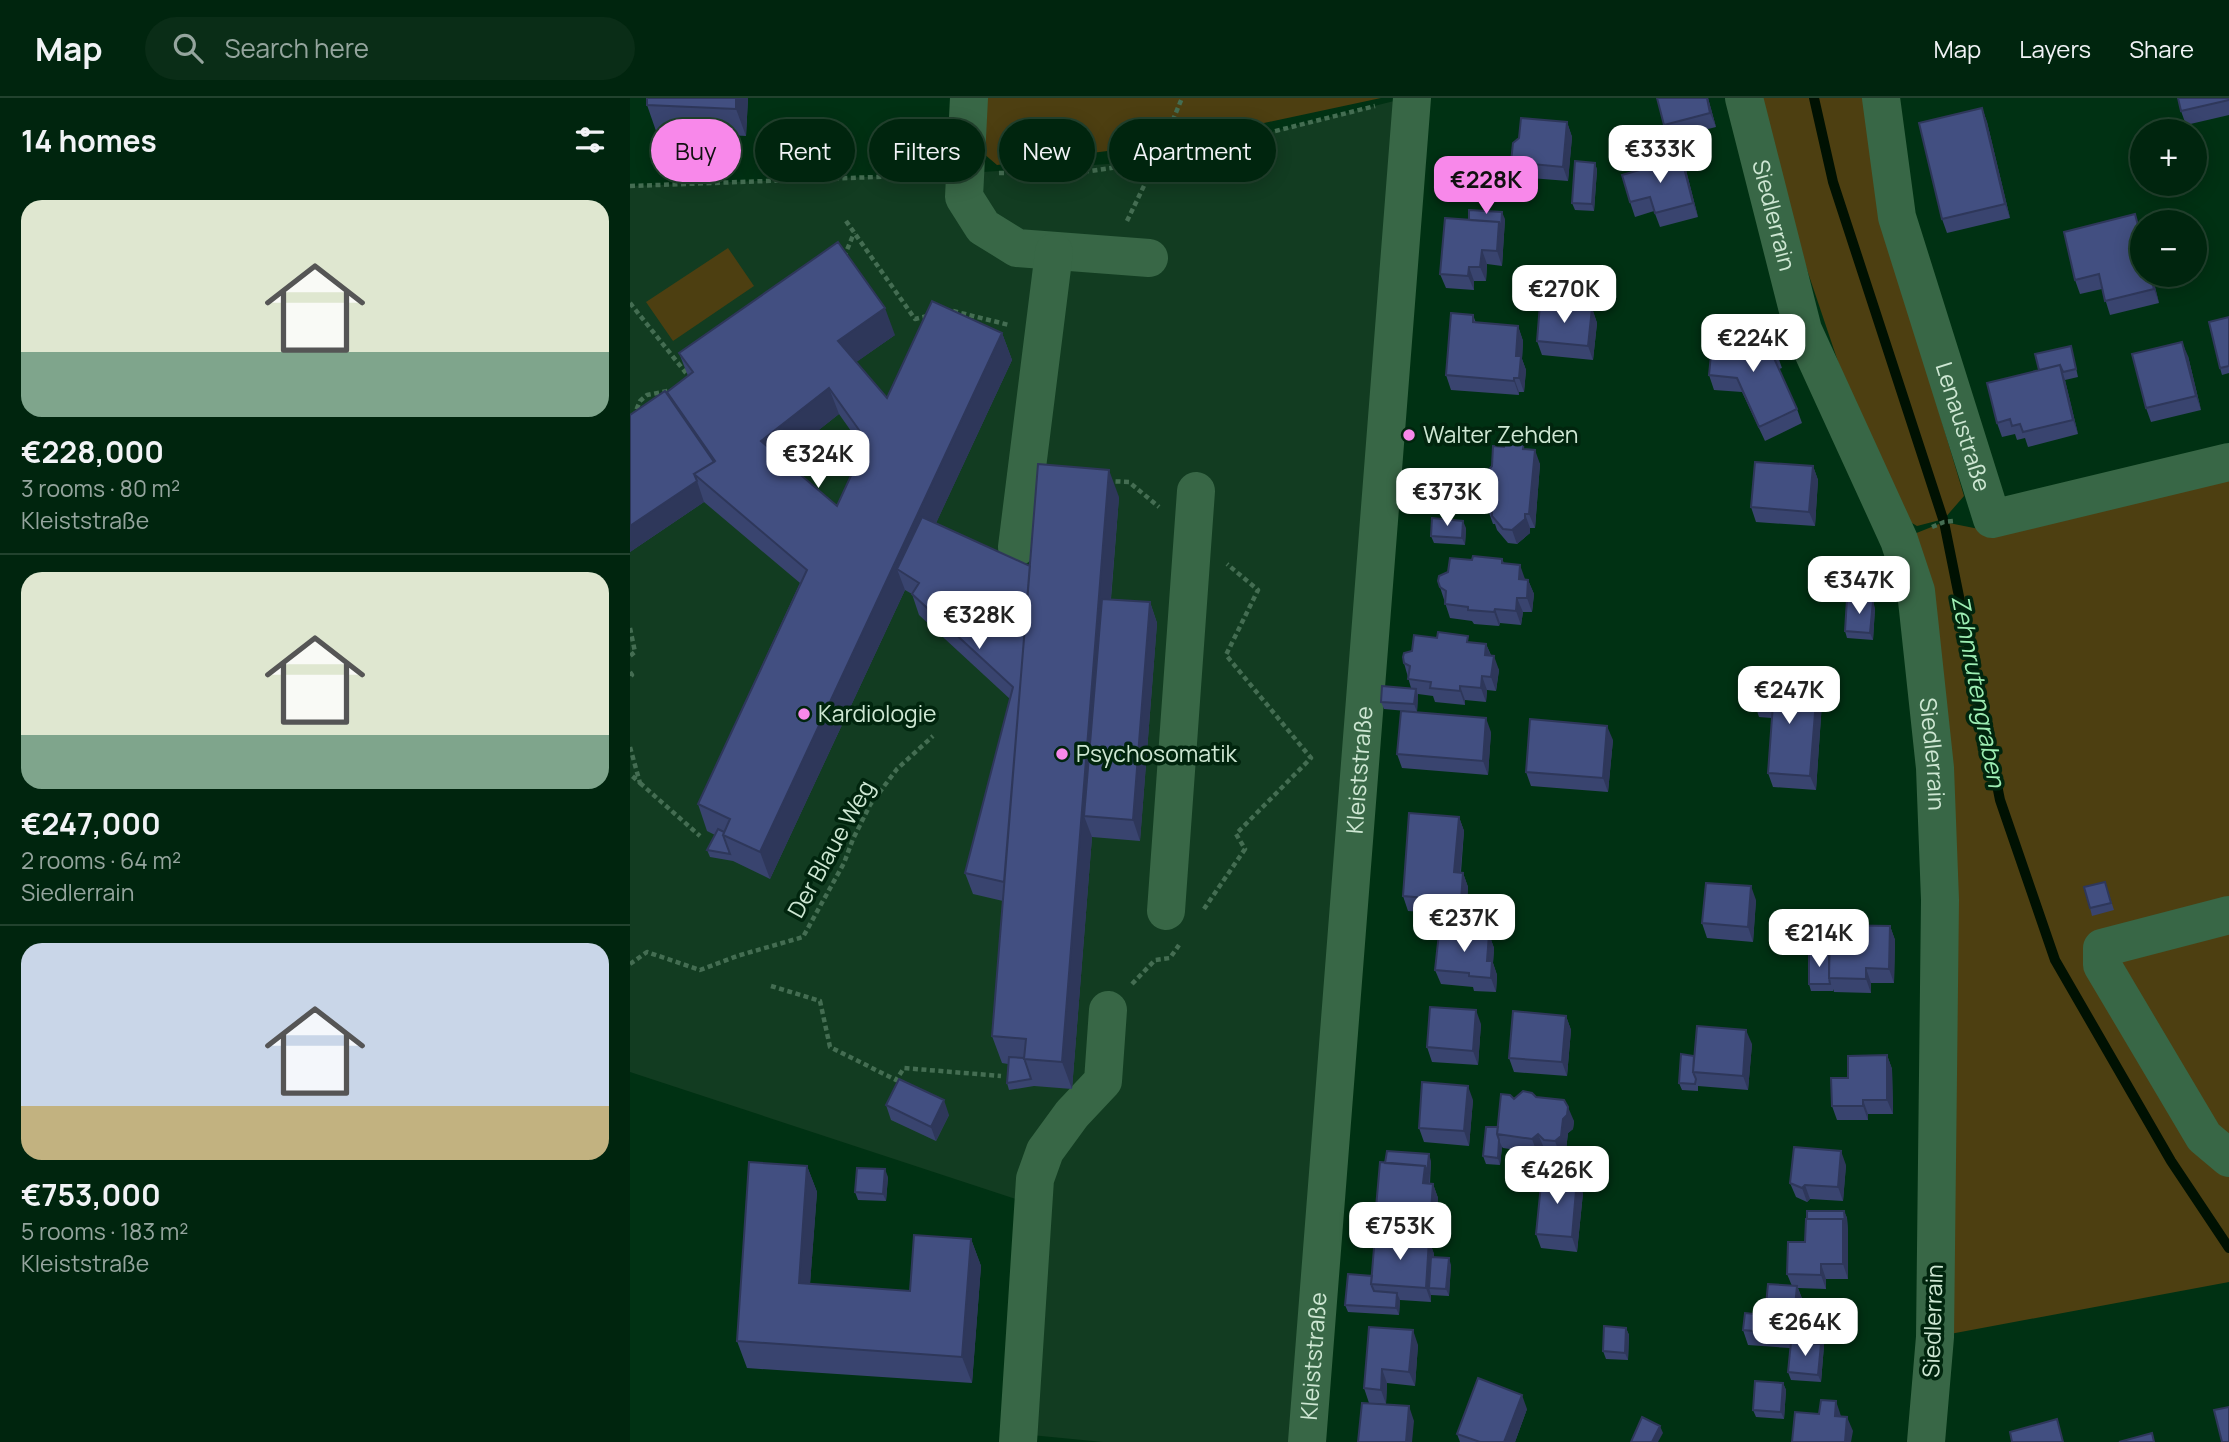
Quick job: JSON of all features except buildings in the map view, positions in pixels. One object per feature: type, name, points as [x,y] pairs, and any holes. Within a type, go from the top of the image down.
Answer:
[{"type":"street","points":[[968,119],[969,98]]},
{"type":"street","name":"Siedlerrain","points":[[1744,98],[1803,330],[1899,540],[1916,591],[1935,768],[1939,887],[1935,1337],[1926,1442]]},
{"type":"street","name":"Lenaustraße","points":[[1881,98],[1897,217],[1992,519],[2229,462]]},
{"type":"street","name":"Kleiststraße","points":[[1307,1442],[1396,101]]},
{"type":"street","points":[[965,182],[964,197],[983,227],[1017,248],[1150,258]]},
{"type":"street","points":[[1017,547],[1054,251]]},
{"type":"street","points":[[1166,911],[1196,491]]},
{"type":"street","points":[[2229,915],[2102,948],[2102,965],[2204,1137],[2229,1158]]},
{"type":"street","points":[[1018,1442],[1035,1179],[1045,1151],[1072,1114],[1103,1081],[1108,1010]]},
{"type":"path","points":[[1173,119],[1182,98]]},
{"type":"path","points":[[1276,131],[1396,101]]},
{"type":"path","points":[[985,173],[1091,172],[1109,169]]},
{"type":"path","points":[[630,186],[869,177]]},
{"type":"path","points":[[1110,257],[1146,182]]},
{"type":"path","points":[[846,221],[915,319],[937,313]]},
{"type":"path","points":[[841,260],[846,255],[849,240],[854,233]]},
{"type":"path","points":[[630,303],[686,373]]},
{"type":"path","points":[[947,310],[1044,334]]},
{"type":"path","points":[[683,382],[688,365]]},
{"type":"path","points":[[630,425],[639,401],[648,395],[678,388]]},
{"type":"path","points":[[1899,540],[1944,522],[1992,519]]},
{"type":"path","points":[[630,628],[635,652],[630,656]]},
{"type":"path","name":"Der Blaue Weg","points":[[630,964],[647,952],[700,970],[803,937],[844,863],[870,804],[897,769],[933,736]]},
{"type":"path","points":[[630,747],[639,783]]},
{"type":"path","points":[[630,774],[700,836]]},
{"type":"path","points":[[771,986],[820,1001],[830,1048],[896,1080],[904,1068],[1001,1076]]},
{"type":"shaded area","points":[[980,98],[1381,98],[1276,120],[1109,119],[1109,151],[1095,153],[1095,119],[999,119],[997,165],[985,155],[985,119],[978,119]]},
{"type":"shaded area","points":[[1406,98],[1307,1442],[1103,1442],[1031,1435],[1034,1205],[630,1072],[630,186],[755,181],[855,182],[855,177],[869,177],[869,182],[985,182],[985,172],[999,171],[999,182],[1095,182],[1095,165],[1109,164],[1109,182],[1276,182],[1276,131]]},
{"type":"shaded area","points":[[1758,98],[1868,98],[1880,213],[1964,496],[1944,519],[1917,526],[1900,516],[1857,418],[1797,240]]},
{"type":"shaded area","points":[[728,248],[754,286],[673,341],[646,302]]},
{"type":"shaded area","points":[[2229,477],[2229,1282],[1950,1334],[1940,900],[1899,540],[1944,522],[1994,532]]},
{"type":"waterway","name":"Zehnrutengraben","points":[[1814,98],[1833,182],[1944,522],[2000,800],[2055,960],[2171,1161],[2229,1248]]},
{"type":"place","name":"Walter Zehden","points":[[1409,435]]},
{"type":"place","name":"Kardiologie","points":[[804,714]]},
{"type":"place","name":"Psychosomatik","points":[[1062,754]]}]
